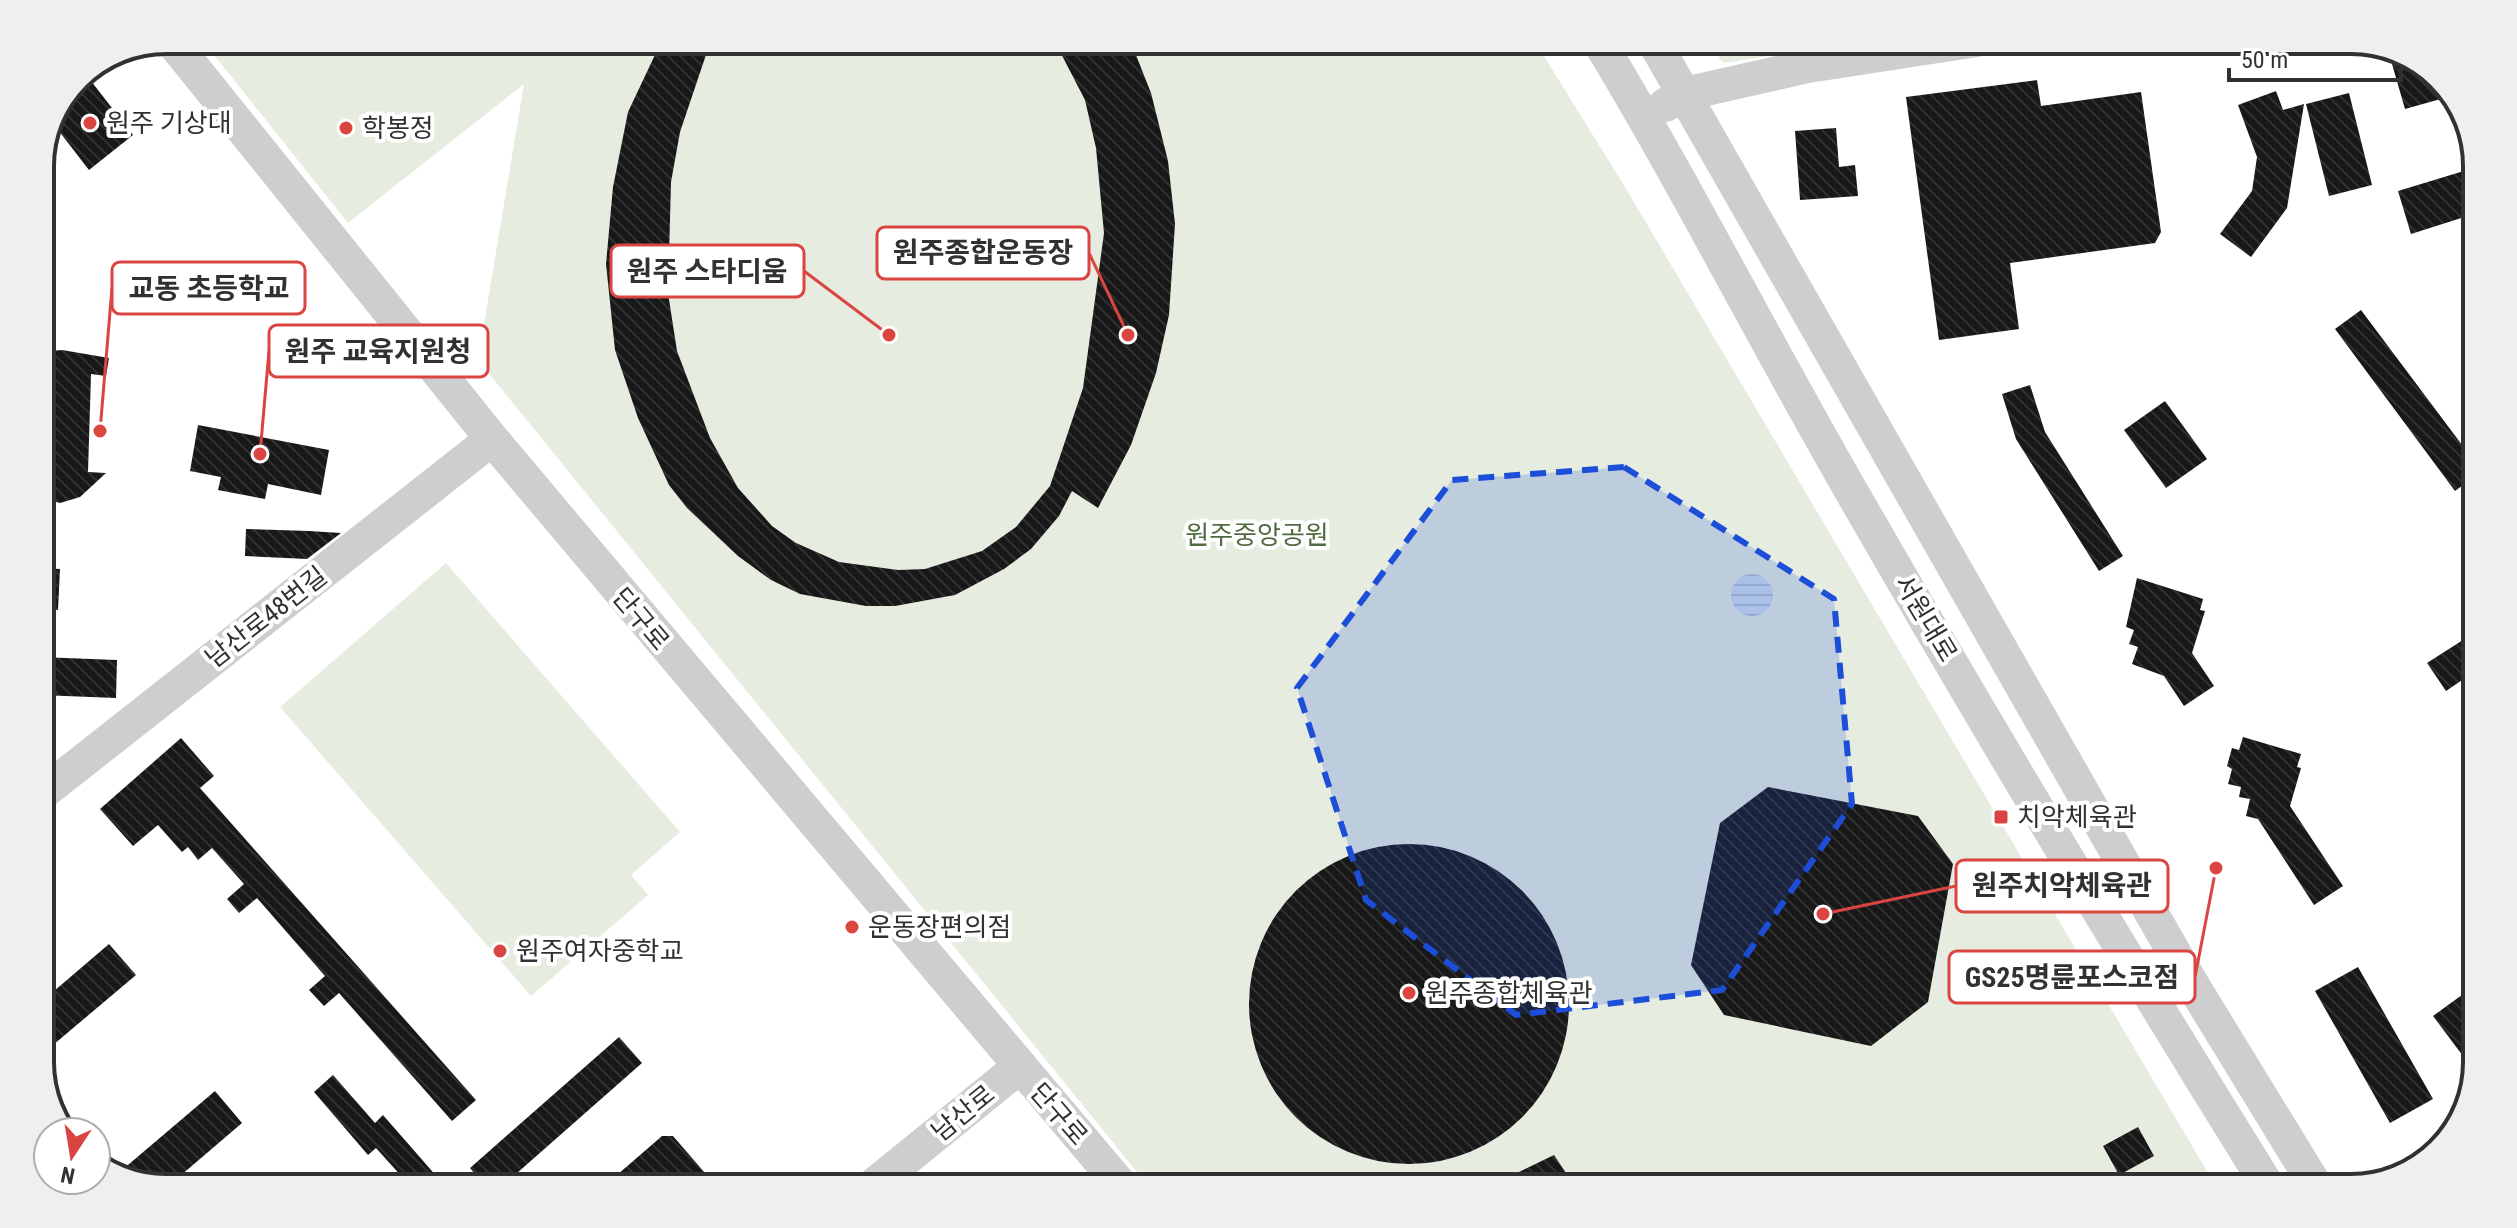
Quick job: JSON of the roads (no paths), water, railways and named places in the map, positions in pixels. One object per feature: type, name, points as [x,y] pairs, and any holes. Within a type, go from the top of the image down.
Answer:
[{"type":"street","name":"단구로","points":[[182,54],[492,439],[1018,1068],[1111,1174]]},
{"type":"street","name":"서원대로","points":[[1606,54],[1849,488],[2129,963],[2260,1174]]},
{"type":"street","name":"서원대로","points":[[1661,54],[2192,984],[2308,1174]]},
{"type":"street","points":[[1644,117],[1684,94],[1808,66],[1886,54]]},
{"type":"street","name":"남산로48번길","points":[[54,784],[492,439]]},
{"type":"street","points":[[1941,643],[1983,617]]},
{"type":"street","name":"남산로","points":[[887,1174],[1018,1068]]},
{"type":"water","points":[[1752,574],[1767,580],[1773,595],[1767,610],[1752,616],[1737,610],[1731,595],[1737,580]]},
{"type":"place","name":"원주 기상대","points":[[90,123]]},
{"type":"place","name":"학봉정","points":[[346,128]]},
{"type":"place","name":"원주 스타디움","points":[[889,335]]},
{"type":"place","name":"원주종합운동장","points":[[1128,335]]},
{"type":"place","name":"교동 초등학교","points":[[100,431]]},
{"type":"place","name":"원주 교육지원청","points":[[260,454]]},
{"type":"place","name":"치악체육관","points":[[2001,817]]},
{"type":"place","name":"GS25명륜포스코점","points":[[2216,868]]},
{"type":"place","name":"원주치악체육관","points":[[1823,914]]},
{"type":"place","name":"운동장편의점","points":[[852,927]]},
{"type":"place","name":"원주여자중학교","points":[[500,951]]},
{"type":"place","name":"원주종합체육관","points":[[1409,993]]},
{"type":"park label","name":"원주중앙공원","points":[[1257,535]]}]
